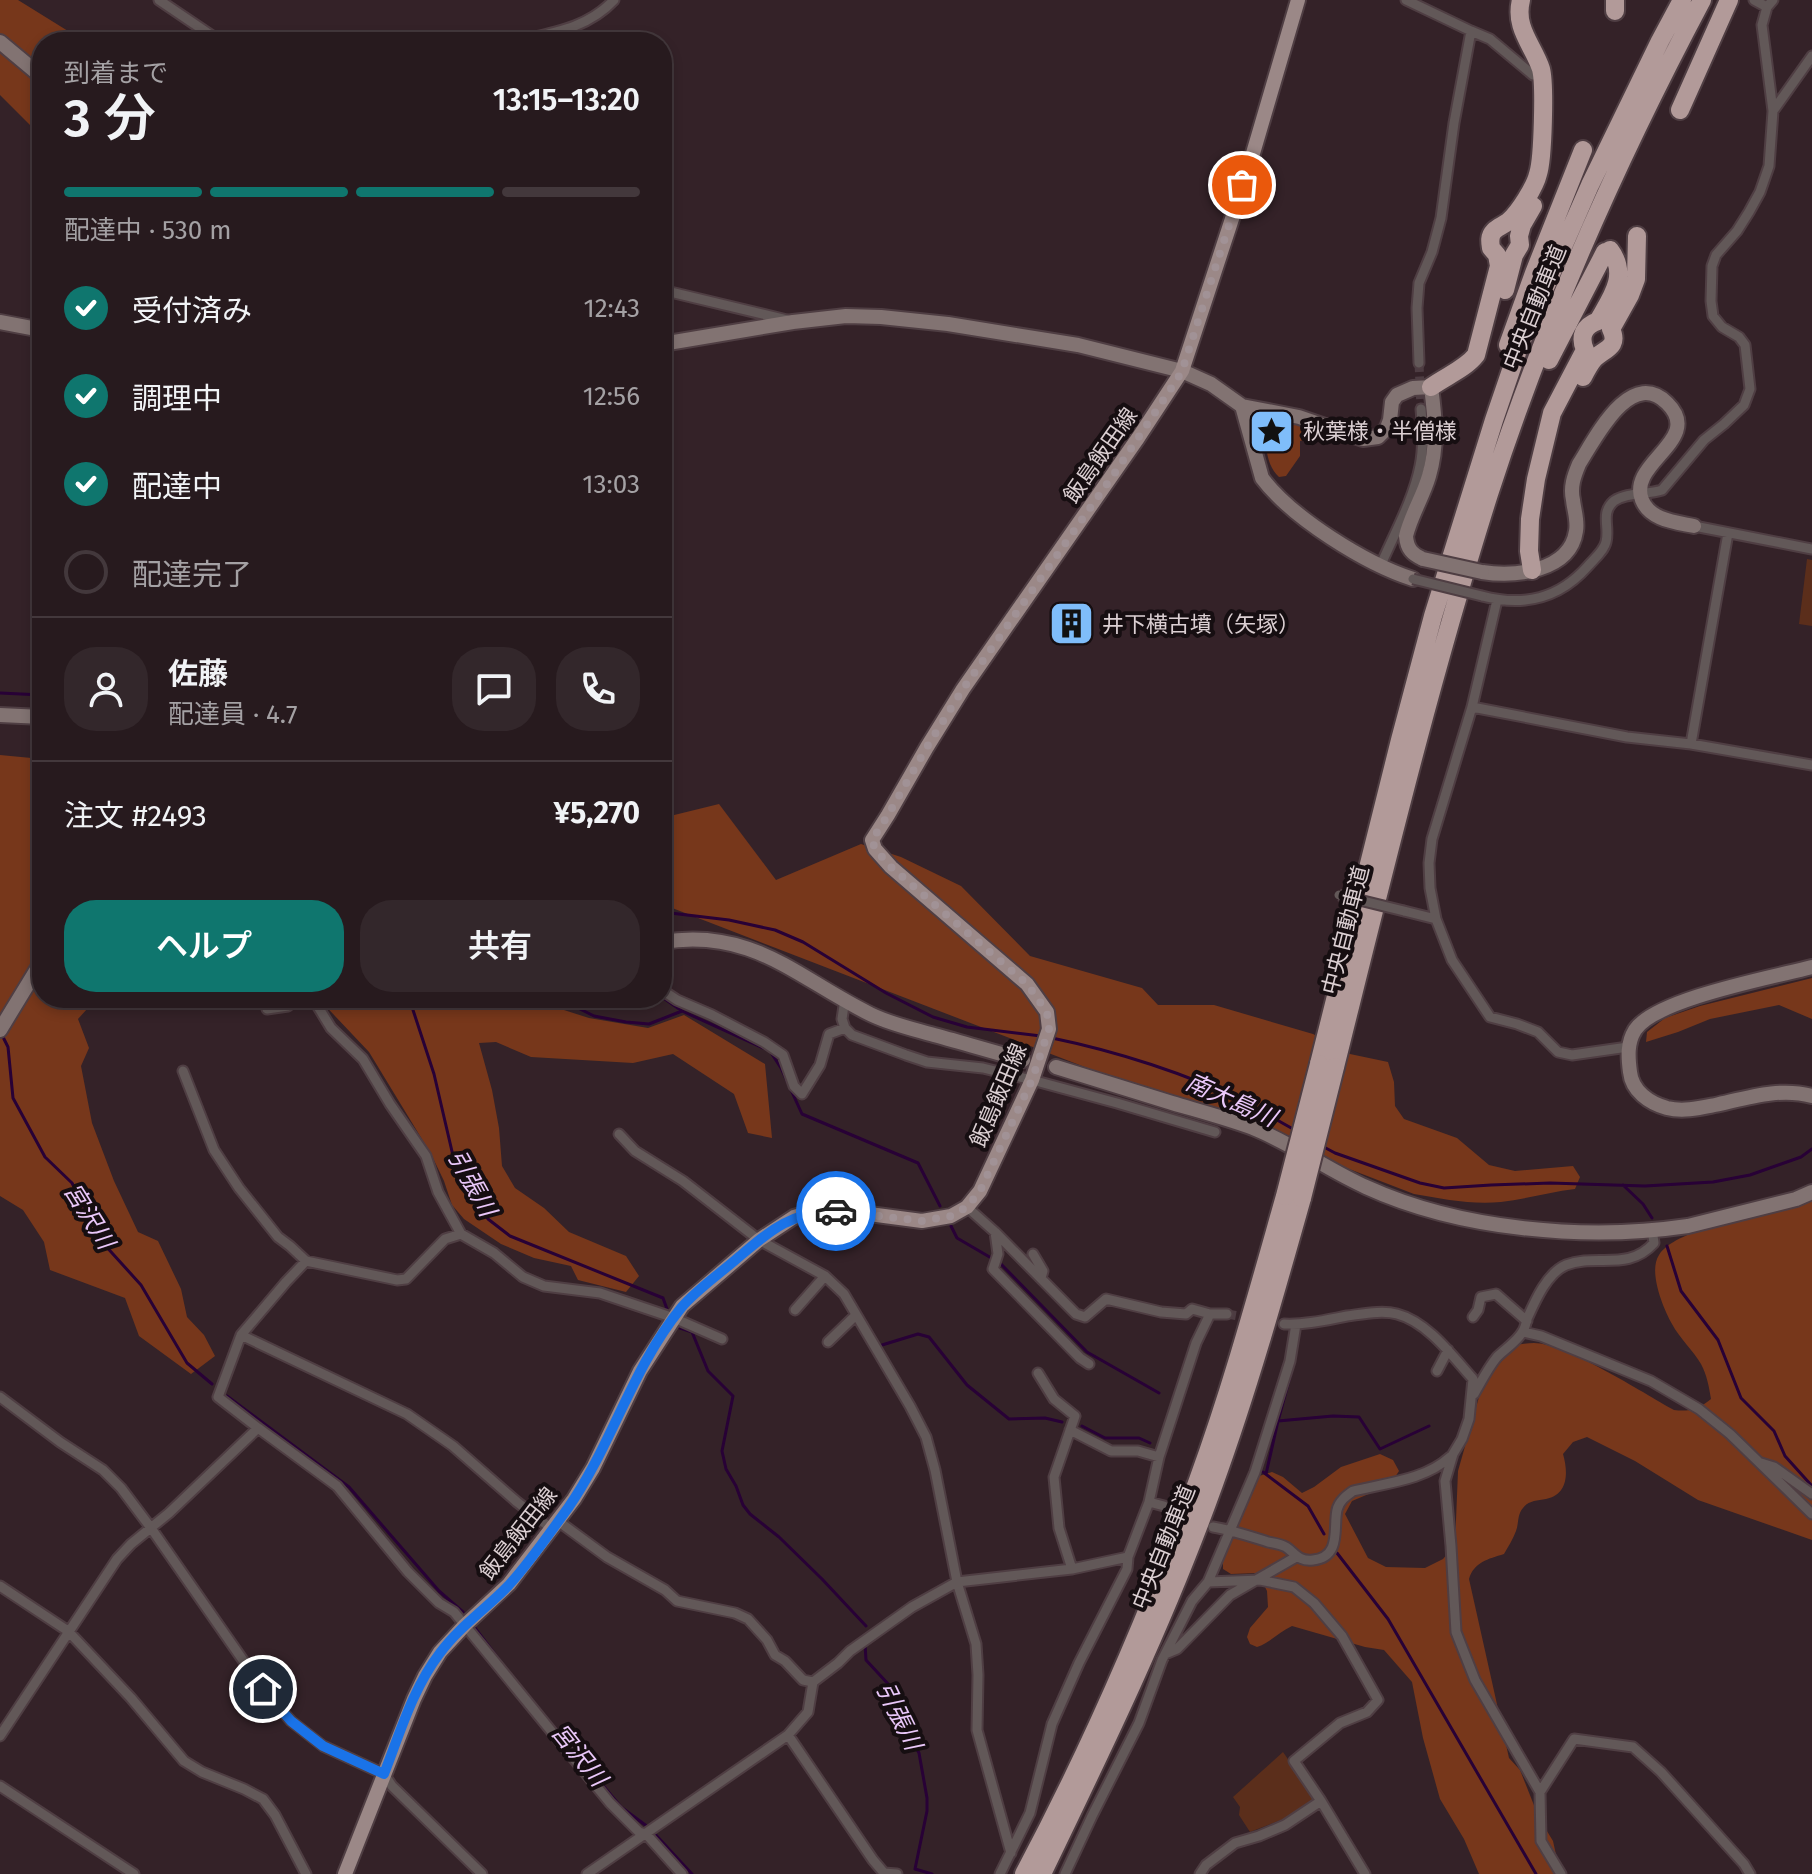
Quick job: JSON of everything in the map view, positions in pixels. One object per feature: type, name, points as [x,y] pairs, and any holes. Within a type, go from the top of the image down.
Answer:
[{"type":"highway","points":[[1431,387],[1469,363],[1476,355],[1499,266],[1497,255],[1491,248],[1492,232],[1514,217],[1538,175],[1543,81],[1539,64],[1522,31],[1519,13],[1521,0]]},
{"type":"highway","points":[[1431,387],[1477,370],[1484,361],[1514,255],[1520,245],[1522,225],[1546,183],[1550,163],[1553,82],[1549,64],[1531,28],[1531,0]]},
{"type":"highway","name":"中央自動車道","points":[[1042,1874],[1086,1785],[1178,1576],[1214,1483],[1263,1333],[1404,724],[1433,616],[1519,347],[1590,185],[1682,0]]},
{"type":"highway","name":"中央自動車道","points":[[1327,1065],[1450,623],[1490,493],[1566,287],[1702,0]]},
{"type":"highway","points":[[1680,110],[1729,0]]},
{"type":"highway","points":[[1469,499],[1473,467],[1505,353],[1583,150]]},
{"type":"highway","points":[[1545,441],[1590,364],[1612,343],[1614,336],[1611,329],[1636,279],[1637,236]]},
{"type":"highway","points":[[1490,493],[1529,403],[1608,251],[1615,256],[1618,285],[1598,321],[1583,334],[1581,342],[1585,350],[1552,413],[1530,519],[1532,570]]},
{"type":"highway","name":"中央自動車道","points":[[1024,1874],[1072,1779],[1163,1570],[1198,1479],[1294,1197]]},
{"type":"main road","name":"飯島飯田線","points":[[345,1874],[425,1676],[440,1652],[509,1584],[555,1525],[593,1468],[640,1371],[682,1306],[759,1240],[794,1217],[815,1211],[839,1210],[922,1221],[951,1216],[967,1207],[980,1191],[1032,1080],[1049,1029],[1047,1012],[1027,984],[891,867],[875,849],[872,840],[963,689],[1124,460],[1182,371],[1249,167],[1298,0]]},
{"type":"street","points":[[159,0],[206,32]]},
{"type":"street","points":[[554,32],[574,27],[602,13],[614,0]]},
{"type":"street","points":[[1406,0],[1490,39],[1533,75]]},
{"type":"street","points":[[1242,406],[1259,470],[1268,486],[1289,507],[1380,567],[1413,579],[1511,601],[1536,599],[1564,588],[1580,576],[1606,542],[1608,508],[1620,498],[1662,490],[1704,440],[1744,405],[1750,389],[1745,345],[1713,316],[1712,266],[1716,255],[1749,212],[1769,166],[1773,111],[1762,25],[1764,3]]},
{"type":"street","points":[[1419,363],[1419,283],[1441,218],[1471,31]]},
{"type":"street","points":[[0,42],[32,69]]},
{"type":"street","points":[[1773,111],[1810,62]]},
{"type":"street","points":[[672,292],[793,322]]},
{"type":"street","points":[[672,342],[846,316],[948,324],[1078,345],[1182,371],[1211,384],[1242,406],[1284,413],[1354,437],[1371,439],[1387,428],[1392,402],[1397,395],[1413,388],[1431,387],[1435,422],[1433,457],[1426,486],[1406,536],[1409,550],[1423,559],[1482,572],[1532,570],[1559,559],[1573,542],[1576,532],[1571,490],[1579,464],[1624,400],[1642,394],[1653,395],[1670,406],[1677,427],[1671,443],[1651,464],[1639,488],[1648,510],[1657,517],[1694,526],[1812,549]]},
{"type":"street","points":[[0,322],[32,328]]},
{"type":"street","points":[[1380,567],[1420,467],[1421,409]]},
{"type":"street","points":[[1691,744],[1728,533]]},
{"type":"street","points":[[1497,600],[1472,707],[1432,839],[1430,888],[1436,919],[1452,960],[1490,1017],[1538,1032],[1558,1052],[1572,1055],[1628,1047]]},
{"type":"street","points":[[1472,707],[1627,737],[1691,744],[1812,765]]},
{"type":"street","points":[[0,715],[32,717]]},
{"type":"street","points":[[1339,895],[1436,919]]},
{"type":"street","points":[[672,941],[703,939],[747,947],[776,960],[872,1015],[1023,1060]]},
{"type":"street","points":[[1812,967],[1673,1005],[1649,1016],[1636,1030],[1628,1047],[1631,1079],[1639,1092],[1649,1101],[1667,1108],[1698,1109],[1789,1091],[1812,1096]]},
{"type":"street","points":[[0,1030],[32,977]]},
{"type":"street","points":[[672,997],[764,1042],[783,1055],[794,1086],[802,1094],[820,1065],[829,1034],[845,1028]]},
{"type":"street","points":[[845,999],[842,1019],[852,1035],[927,1062],[983,1068],[1215,1132]]},
{"type":"street","points":[[267,1009],[274,1008]]},
{"type":"street","points":[[319,1008],[331,1028],[363,1059],[426,1156],[438,1192],[461,1234],[494,1253],[523,1277],[544,1286],[600,1293],[674,1318],[722,1339]]},
{"type":"street","points":[[1056,1067],[1256,1130],[1363,1186],[1414,1205],[1501,1225],[1569,1231],[1688,1226],[1796,1199],[1812,1192]]},
{"type":"street","points":[[183,1071],[214,1150],[278,1237],[306,1261],[397,1280],[406,1279],[445,1239],[461,1234]]},
{"type":"street","points":[[619,1134],[635,1151],[683,1181],[759,1240],[825,1276],[844,1294],[893,1375],[926,1437],[957,1582],[976,1644],[977,1730],[1011,1853]]},
{"type":"street","points":[[967,1207],[1076,1314],[1085,1317],[1106,1299],[1161,1312],[1186,1314],[1192,1309],[1210,1314],[1227,1314]]},
{"type":"street","points":[[1472,1397],[1496,1359],[1523,1332],[1553,1274],[1579,1262],[1626,1260],[1640,1255],[1654,1243],[1652,1229]]},
{"type":"street","points":[[995,1232],[998,1254],[993,1269],[1089,1364]]},
{"type":"street","points":[[1033,1254],[1043,1271],[1041,1278]]},
{"type":"street","points":[[306,1261],[241,1335],[218,1397],[337,1486],[408,1572],[439,1603],[454,1612],[610,1803],[639,1832],[647,1833],[682,1874]]},
{"type":"street","points":[[795,1310],[825,1276]]},
{"type":"street","points":[[1473,1317],[1481,1297],[1496,1294],[1527,1321]]},
{"type":"street","points":[[1000,1874],[1030,1813],[1052,1724],[1127,1569],[1128,1557],[1149,1502],[1159,1457],[1196,1343],[1210,1314]]},
{"type":"street","points":[[1284,1324],[1364,1314],[1398,1314],[1447,1345],[1473,1379],[1469,1419],[1445,1481],[1456,1632],[1475,1680],[1540,1792],[1541,1841],[1561,1874]]},
{"type":"street","points":[[828,1342],[856,1315]]},
{"type":"street","points":[[1065,1874],[1139,1723],[1164,1654],[1192,1601],[1208,1582],[1255,1472],[1290,1361],[1296,1324]]},
{"type":"street","points":[[1523,1332],[1541,1336],[1651,1381],[1699,1409],[1730,1434],[1812,1514]]},
{"type":"street","points":[[241,1335],[407,1414],[453,1446],[517,1502],[665,1590],[677,1601],[735,1613],[748,1619],[767,1640],[775,1655],[803,1680],[813,1682]]},
{"type":"street","points":[[1437,1371],[1447,1345]]},
{"type":"street","points":[[1038,1373],[1054,1399],[1075,1416],[1054,1477],[1059,1528],[1072,1569]]},
{"type":"street","points":[[0,1397],[103,1470],[121,1488],[263,1689],[291,1721],[323,1746],[384,1774],[392,1786],[482,1874]]},
{"type":"street","points":[[0,1736],[117,1559],[258,1428]]},
{"type":"street","points":[[1070,1430],[1111,1451],[1138,1451],[1159,1457]]},
{"type":"street","points":[[1213,1527],[1286,1547],[1296,1557],[1312,1561],[1323,1557],[1337,1537],[1337,1508],[1343,1498],[1353,1491],[1425,1473],[1439,1467],[1453,1454]]},
{"type":"street","points":[[1758,1461],[1774,1467],[1812,1494]]},
{"type":"street","points":[[1149,1502],[1164,1506]]},
{"type":"street","points":[[587,1874],[788,1735],[808,1712],[813,1682],[899,1616],[957,1582],[1072,1569],[1128,1557]]},
{"type":"street","points":[[1164,1654],[1177,1649],[1230,1595],[1296,1557]]},
{"type":"street","points":[[1208,1582],[1257,1580],[1294,1587],[1314,1603],[1342,1636],[1378,1700],[1367,1712],[1340,1723],[1294,1761],[1365,1874]]},
{"type":"street","points":[[0,1586],[68,1631],[184,1761],[263,1799],[275,1815],[306,1874]]},
{"type":"street","points":[[788,1735],[873,1860],[884,1873],[897,1874]]},
{"type":"street","points":[[1540,1792],[1574,1739],[1633,1747],[1686,1798],[1750,1874]]},
{"type":"street","points":[[0,1786],[134,1874]]},
{"type":"street","points":[[1200,1874],[1206,1865],[1235,1843],[1285,1825],[1321,1801]]},
{"type":"shaded area","points":[[0,0],[18,0],[69,32],[32,32],[32,127],[0,95]]},
{"type":"shaded area","points":[[1281,423],[1333,434],[1328,440],[1300,441],[1300,456],[1286,476],[1279,477],[1270,462],[1265,433]]},
{"type":"shaded area","points":[[1807,559],[1812,560],[1812,626],[1799,624]]},
{"type":"shaded area","points":[[0,755],[32,758],[32,1008],[88,1008],[78,1019],[89,1048],[81,1066],[92,1123],[138,1232],[158,1241],[181,1289],[187,1317],[204,1335],[215,1356],[191,1374],[139,1336],[125,1298],[50,1270],[44,1242],[23,1210],[0,1196]]},
{"type":"shaded area","points":[[719,804],[776,880],[861,844],[901,857],[961,886],[1030,956],[1142,988],[1158,1005],[1214,1005],[1313,1034],[1350,1054],[1388,1062],[1394,1082],[1395,1106],[1404,1119],[1457,1138],[1489,1165],[1515,1171],[1573,1166],[1580,1177],[1575,1189],[1510,1201],[1458,1201],[1414,1194],[672,908],[672,816]]},
{"type":"shaded area","points":[[1812,978],[1812,1019],[1779,1005],[1710,1019],[1646,1042],[1647,1032],[1665,1018]]},
{"type":"shaded area","points":[[327,1008],[558,1008],[589,1018],[648,1028],[684,1015],[765,1064],[772,1138],[748,1133],[734,1094],[673,1054],[633,1063],[531,1057],[496,1042],[479,1043],[492,1090],[502,1166],[515,1188],[544,1208],[569,1232],[626,1256],[639,1276],[626,1292],[578,1280],[571,1266],[534,1258],[501,1244],[464,1219],[452,1205],[431,1154],[369,1052]]},
{"type":"shaded area","points":[[1812,1197],[1812,1540],[1698,1500],[1635,1461],[1587,1437],[1573,1442],[1563,1454],[1566,1475],[1559,1493],[1525,1505],[1504,1554],[1478,1565],[1469,1579],[1509,1758],[1520,1770],[1539,1818],[1553,1841],[1558,1874],[1479,1874],[1464,1839],[1440,1799],[1412,1682],[1384,1650],[1292,1626],[1262,1645],[1257,1647],[1250,1644],[1247,1637],[1250,1628],[1268,1607],[1267,1591],[1258,1573],[1231,1574],[1223,1569],[1223,1558],[1259,1476],[1272,1472],[1302,1493],[1341,1467],[1380,1454],[1393,1460],[1399,1471],[1390,1485],[1352,1501],[1345,1514],[1368,1558],[1386,1567],[1425,1568],[1443,1559],[1455,1545],[1458,1471],[1479,1397],[1495,1369],[1515,1345],[1548,1345],[1625,1381],[1674,1410],[1698,1407],[1711,1399],[1708,1381],[1701,1364],[1675,1329],[1665,1309],[1656,1280],[1659,1255],[1668,1246],[1695,1232],[1772,1212]]},
{"type":"shaded area","points":[[1283,1752],[1315,1798],[1286,1818],[1250,1832],[1239,1815],[1240,1807],[1233,1797]]},
{"type":"waterway","name":"南大島川","points":[[0,693],[32,695]]},
{"type":"waterway","name":"南大島川","points":[[672,913],[729,920],[775,930],[803,942],[886,993],[933,1017],[967,1027],[1041,1036]]},
{"type":"waterway","points":[[672,1004],[770,1051],[802,1114],[918,1163],[940,1206]]},
{"type":"waterway","name":"引張川","points":[[414,1008],[434,1074],[454,1160],[488,1219],[510,1236],[663,1298],[667,1309]]},
{"type":"waterway","points":[[578,1008],[594,1016],[649,1024],[682,1011]]},
{"type":"waterway","name":"宮沢川","points":[[2,1035],[8,1047],[13,1098],[45,1157],[72,1183],[103,1243],[141,1285],[187,1363],[212,1384]]},
{"type":"waterway","name":"南大島川","points":[[1052,1038],[1176,1073],[1224,1092],[1295,1130]]},
{"type":"waterway","name":"南大島川","points":[[1322,1146],[1420,1183],[1444,1188],[1550,1183],[1645,1186],[1713,1182],[1750,1175],[1801,1157],[1812,1149]]},
{"type":"waterway","points":[[1623,1185],[1643,1204],[1652,1218]]},
{"type":"waterway","points":[[951,1226],[957,1238],[993,1259]]},
{"type":"waterway","points":[[1667,1246],[1681,1291],[1718,1340],[1741,1398],[1774,1431],[1785,1456],[1812,1486]]},
{"type":"waterway","points":[[999,1262],[1087,1352],[1159,1393]]},
{"type":"waterway","name":"引張川","points":[[680,1328],[692,1332],[708,1371],[733,1396],[722,1451],[726,1469],[743,1505],[822,1579],[866,1626]]},
{"type":"waterway","points":[[882,1345],[918,1334],[929,1337],[967,1385],[1009,1419],[1045,1418],[1062,1422]]},
{"type":"waterway","points":[[1266,1474],[1291,1373]]},
{"type":"waterway","name":"宮沢川","points":[[227,1396],[349,1487],[439,1591],[463,1612]]},
{"type":"waterway","points":[[1278,1421],[1359,1417],[1380,1449],[1429,1426]]},
{"type":"waterway","points":[[1082,1426],[1105,1438],[1139,1438],[1150,1443]]},
{"type":"waterway","points":[[1263,1472],[1308,1506],[1324,1534]]},
{"type":"waterway","points":[[1337,1553],[1388,1619],[1536,1874]]},
{"type":"waterway","name":"宮沢川","points":[[475,1628],[500,1661]]},
{"type":"waterway","name":"引張川","points":[[865,1644],[866,1660],[890,1686],[900,1718],[919,1753],[927,1811],[915,1869],[932,1874]]},
{"type":"waterway","name":"宮沢川","points":[[527,1695],[621,1807],[648,1827]]},
{"type":"waterway","name":"宮沢川","points":[[654,1833],[692,1874]]},
{"type":"tunnel","points":[[1419,363],[1421,409]]},
{"type":"tunnel","points":[[1227,1314],[1284,1324]]},
{"type":"way so far","points":[[836,1211],[922,1221],[951,1216],[967,1207],[980,1191],[1032,1080],[1049,1029],[1047,1012],[1038,997],[1027,984],[891,867],[875,849],[872,840],[963,689],[1114,474],[1182,371],[1242,185]]},
{"type":"place","name":"秋葉様・半僧様","points":[[1272,431]]},
{"type":"place","name":"井下横古墳（矢塚）","points":[[1071,624]]},
{"type":"route","points":[[263,1689],[291,1721],[323,1746],[384,1774],[414,1699],[440,1652],[509,1584],[574,1499],[593,1468],[640,1371],[682,1306],[759,1240],[794,1217],[815,1211],[836,1211]]}]
